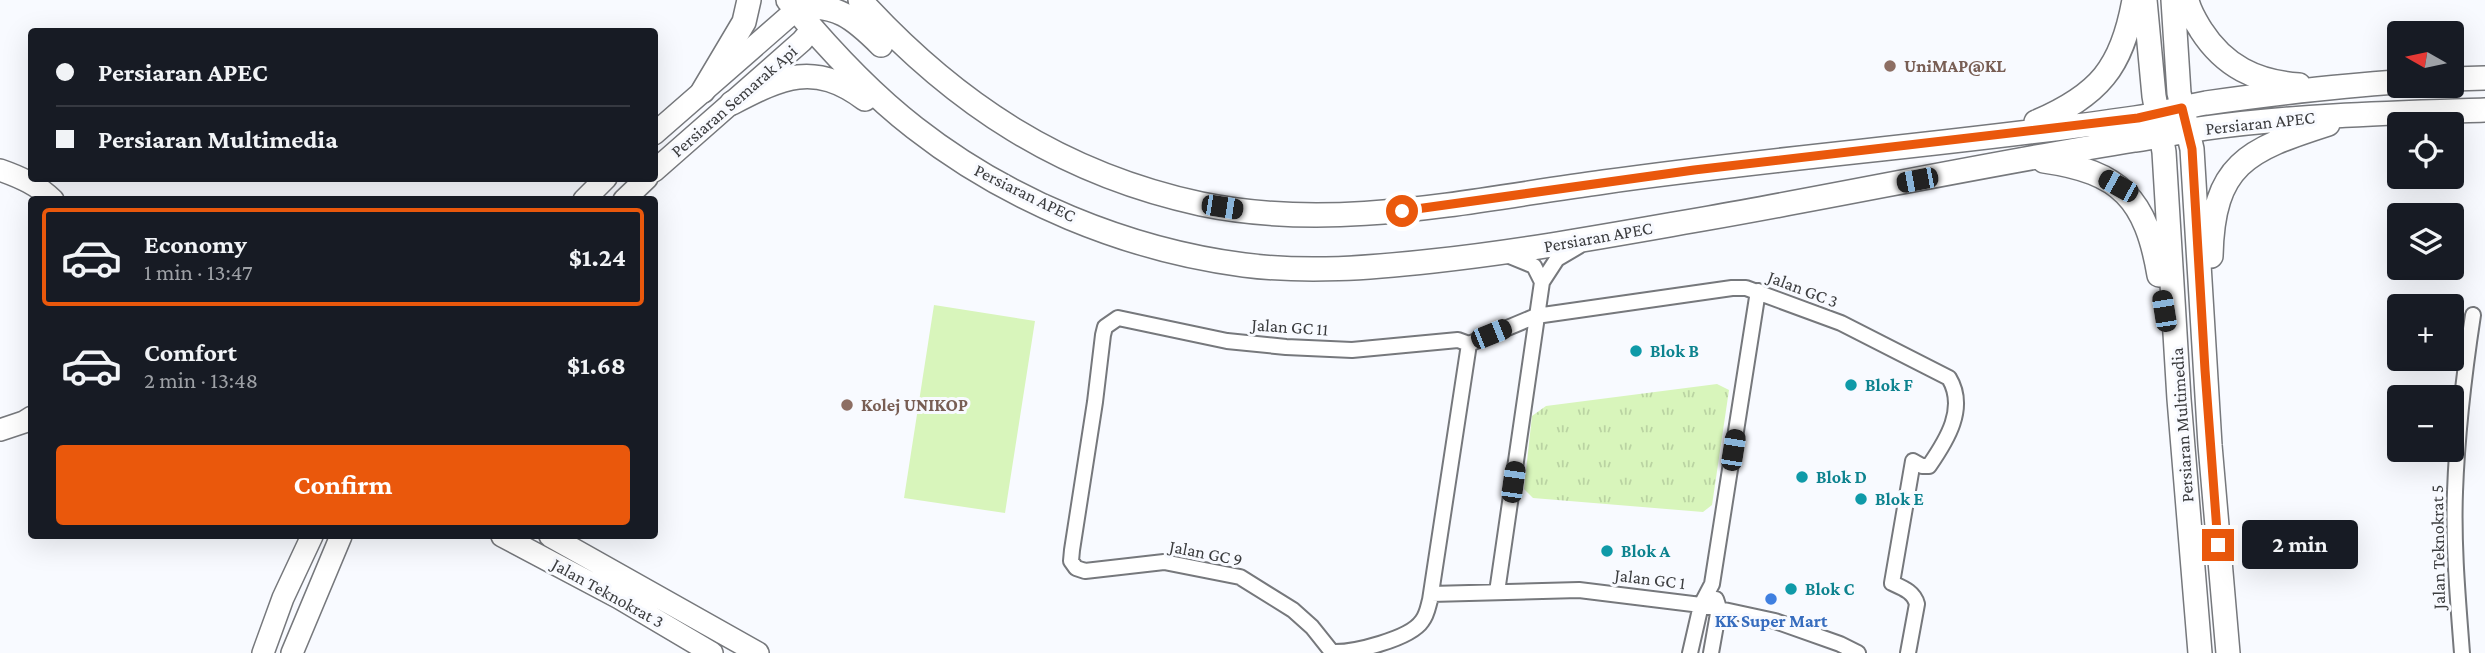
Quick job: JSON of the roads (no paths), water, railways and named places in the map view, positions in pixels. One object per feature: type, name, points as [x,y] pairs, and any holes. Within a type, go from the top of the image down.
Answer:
[{"type":"main road","points":[[703,92],[744,22],[749,0]]},
{"type":"main road","name":"Persiaran APEC","points":[[860,0],[891,34],[960,95],[1019,134],[1087,169],[1125,183],[1202,204],[1242,211],[1303,215],[1370,214],[1424,209],[1668,173],[2008,135],[2159,125],[2188,131],[2303,117],[2485,110]]},
{"type":"main road","points":[[2008,135],[2060,112],[2092,91],[2110,68],[2124,40],[2134,0]]},
{"type":"main road","name":"Persiaran Multimedia","points":[[2145,0],[2164,152],[2179,399],[2200,653]]},
{"type":"main road","name":"Persiaran Multimedia","points":[[2173,0],[2179,93],[2192,149],[2210,445],[2228,653]]},
{"type":"main road","points":[[2187,0],[2196,22],[2214,49],[2227,61],[2259,79],[2289,84],[2358,85]]},
{"type":"main road","points":[[812,29],[818,20],[823,2]]},
{"type":"main road","points":[[792,5],[823,2],[852,16],[890,54],[924,79],[960,95]]},
{"type":"main road","name":"Persiaran Semarak Api","points":[[658,131],[703,92],[792,5]]},
{"type":"main road","name":"Persiaran APEC","points":[[792,5],[841,62],[913,127],[987,178],[1034,201],[1153,246],[1243,265],[1320,269],[1371,267],[1501,253],[1589,239],[2015,161],[2159,125],[2182,108],[2387,83]]},
{"type":"main road","name":"Persiaran Semarak Api","points":[[658,168],[802,41],[812,29]]},
{"type":"main road","points":[[732,103],[772,82],[812,75],[834,79],[879,109],[913,127]]},
{"type":"main road","points":[[2464,79],[2485,78]]},
{"type":"main road","points":[[2210,445],[2213,370],[2211,232],[2223,186],[2232,171],[2254,152],[2297,134],[2364,113]]},
{"type":"main road","points":[[2015,161],[2039,160],[2093,172],[2118,186],[2136,205],[2153,242],[2179,399]]},
{"type":"main road","points":[[0,170],[19,177],[49,196]]},
{"type":"main road","points":[[588,196],[602,182]]},
{"type":"main road","points":[[628,196],[643,182]]},
{"type":"main road","points":[[0,430],[28,420]]},
{"type":"main road","points":[[279,610],[298,539]]},
{"type":"main road","points":[[263,653],[279,610],[312,539]]},
{"type":"main road","points":[[292,653],[340,539]]},
{"type":"main road","name":"Jalan Teknokrat 3","points":[[508,539],[619,598],[712,653]]},
{"type":"main road","name":"Jalan Teknokrat 3","points":[[555,539],[758,653]]},
{"type":"street","points":[[1497,592],[1541,278],[1557,259],[1589,239]]},
{"type":"street","points":[[1501,253],[1534,266],[1541,278]]},
{"type":"street","name":"Jalan GC 3","points":[[1469,344],[1536,316],[1732,288],[1758,291],[1841,323],[1949,378],[1957,396],[1952,425],[1945,443],[1929,466],[1913,461],[1892,583],[1909,591],[1916,599],[1908,653]]},
{"type":"street","points":[[1690,653],[1701,605],[1712,584],[1758,291]]},
{"type":"street","name":"Jalan Teknokrat 5","points":[[2462,653],[2455,492],[2473,315]]},
{"type":"street","name":"Jalan GC 11","points":[[1076,568],[1072,561],[1072,550],[1103,335],[1105,327],[1118,318],[1227,341],[1286,347],[1352,350],[1458,340],[1469,344]]},
{"type":"street","points":[[1345,652],[1396,639],[1414,629],[1427,613],[1469,344]]},
{"type":"street","name":"Jalan GC 9","points":[[1076,568],[1086,570],[1164,562],[1240,577],[1293,610],[1312,627],[1332,652],[1345,652]]},
{"type":"street","points":[[1712,584],[1719,608],[1712,653]]},
{"type":"street","name":"Jalan GC 1","points":[[1430,594],[1579,590],[1701,605],[1775,621],[1858,653]]},
{"type":"place","name":"UniMAP@KL","points":[[1890,66]]},
{"type":"place","name":"Blok B","points":[[1636,351]]},
{"type":"place","name":"Blok F","points":[[1851,385]]},
{"type":"place","name":"Kolej UNIKOP","points":[[847,405]]},
{"type":"place","name":"Blok D","points":[[1802,477]]},
{"type":"place","name":"Blok E","points":[[1861,499]]},
{"type":"place","name":"Blok A","points":[[1607,551]]},
{"type":"place","name":"Blok C","points":[[1791,589]]},
{"type":"place","name":"KK Super Mart","points":[[1771,599]]}]
